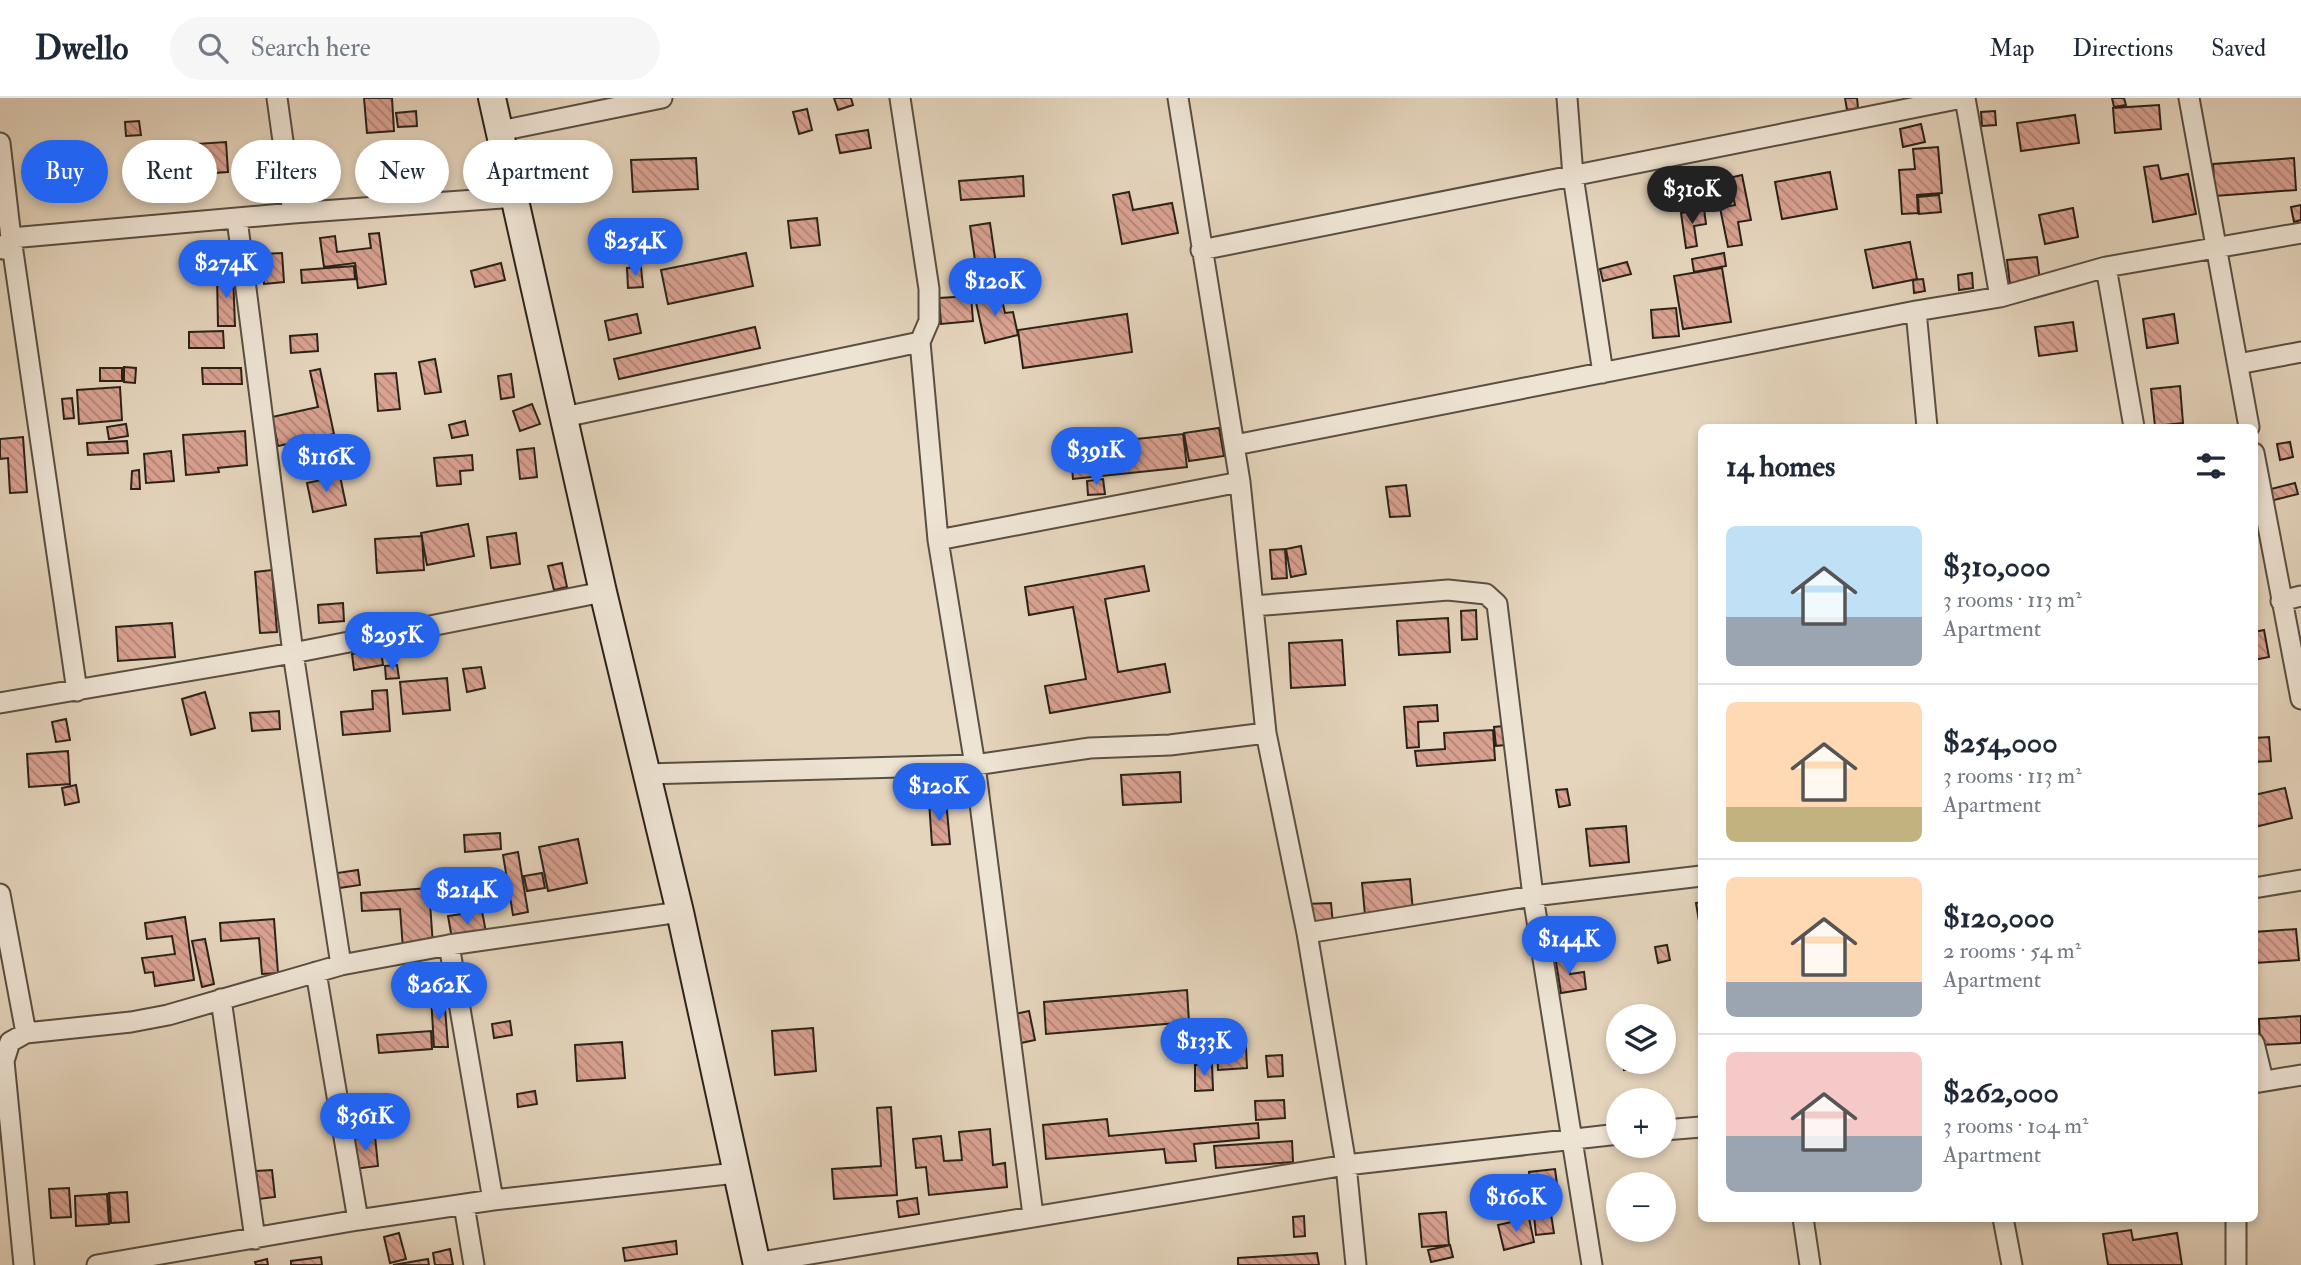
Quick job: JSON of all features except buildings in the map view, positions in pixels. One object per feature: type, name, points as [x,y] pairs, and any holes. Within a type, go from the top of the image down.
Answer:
[{"type":"main road","points":[[492,98],[502,140]]},
{"type":"main road","points":[[517,203],[603,592],[680,912],[756,1264]]},
{"type":"street","points":[[277,98],[293,213]]},
{"type":"street","points":[[500,131],[662,98]]},
{"type":"street","points":[[900,98],[929,289],[929,321],[920,342],[939,540],[975,765],[1033,1215]]},
{"type":"street","points":[[1178,98],[1235,445],[1266,733],[1307,933],[1346,1165],[1356,1265]]},
{"type":"street","points":[[1567,98],[1573,176],[1603,373]]},
{"type":"street","points":[[1201,250],[1964,98],[2000,297]]},
{"type":"street","points":[[2189,98],[2248,424]]},
{"type":"street","points":[[0,143],[5,245],[77,691]]},
{"type":"street","points":[[5,245],[293,213],[463,201]]},
{"type":"street","points":[[237,219],[293,653],[341,965]]},
{"type":"street","points":[[1235,445],[1916,311],[2000,297],[2106,267],[2301,233]]},
{"type":"street","points":[[2106,267],[2133,424]]},
{"type":"street","points":[[1916,311],[1927,424]]},
{"type":"street","points":[[564,417],[920,342]]},
{"type":"street","points":[[2238,364],[2301,352]]},
{"type":"street","points":[[2258,475],[2301,699]]},
{"type":"street","points":[[939,540],[1240,482]]},
{"type":"street","points":[[1253,606],[1448,590],[1486,594],[1497,604],[1533,895],[1592,1265]]},
{"type":"street","points":[[0,704],[293,653],[603,592]]},
{"type":"street","points":[[2281,601],[2301,596]]},
{"type":"street","points":[[645,774],[975,765],[1090,748],[1170,745],[1266,733]]},
{"type":"street","points":[[1307,933],[1533,895],[1698,876]]},
{"type":"street","points":[[2258,887],[2301,880]]},
{"type":"street","points":[[0,894],[26,1033]]},
{"type":"street","points":[[24,1265],[4,1061],[10,1042],[26,1033],[131,1022],[168,1015],[341,965],[680,912]]},
{"type":"street","points":[[449,946],[493,1200]]},
{"type":"street","points":[[316,972],[358,1220]]},
{"type":"street","points":[[221,999],[255,1239]]},
{"type":"street","points":[[2258,1082],[2301,1075]]},
{"type":"street","points":[[1676,1129],[1698,1127]]},
{"type":"street","points":[[756,1264],[1033,1215],[1346,1165],[1606,1135]]},
{"type":"street","points":[[97,1265],[173,1258],[255,1239],[358,1220],[493,1200],[736,1173]]},
{"type":"street","points":[[464,1205],[474,1265]]},
{"type":"street","points":[[1804,1222],[1810,1265]]},
{"type":"street","points":[[2004,1222],[2012,1265]]},
{"type":"street","points":[[2236,1222],[2236,1265]]}]
